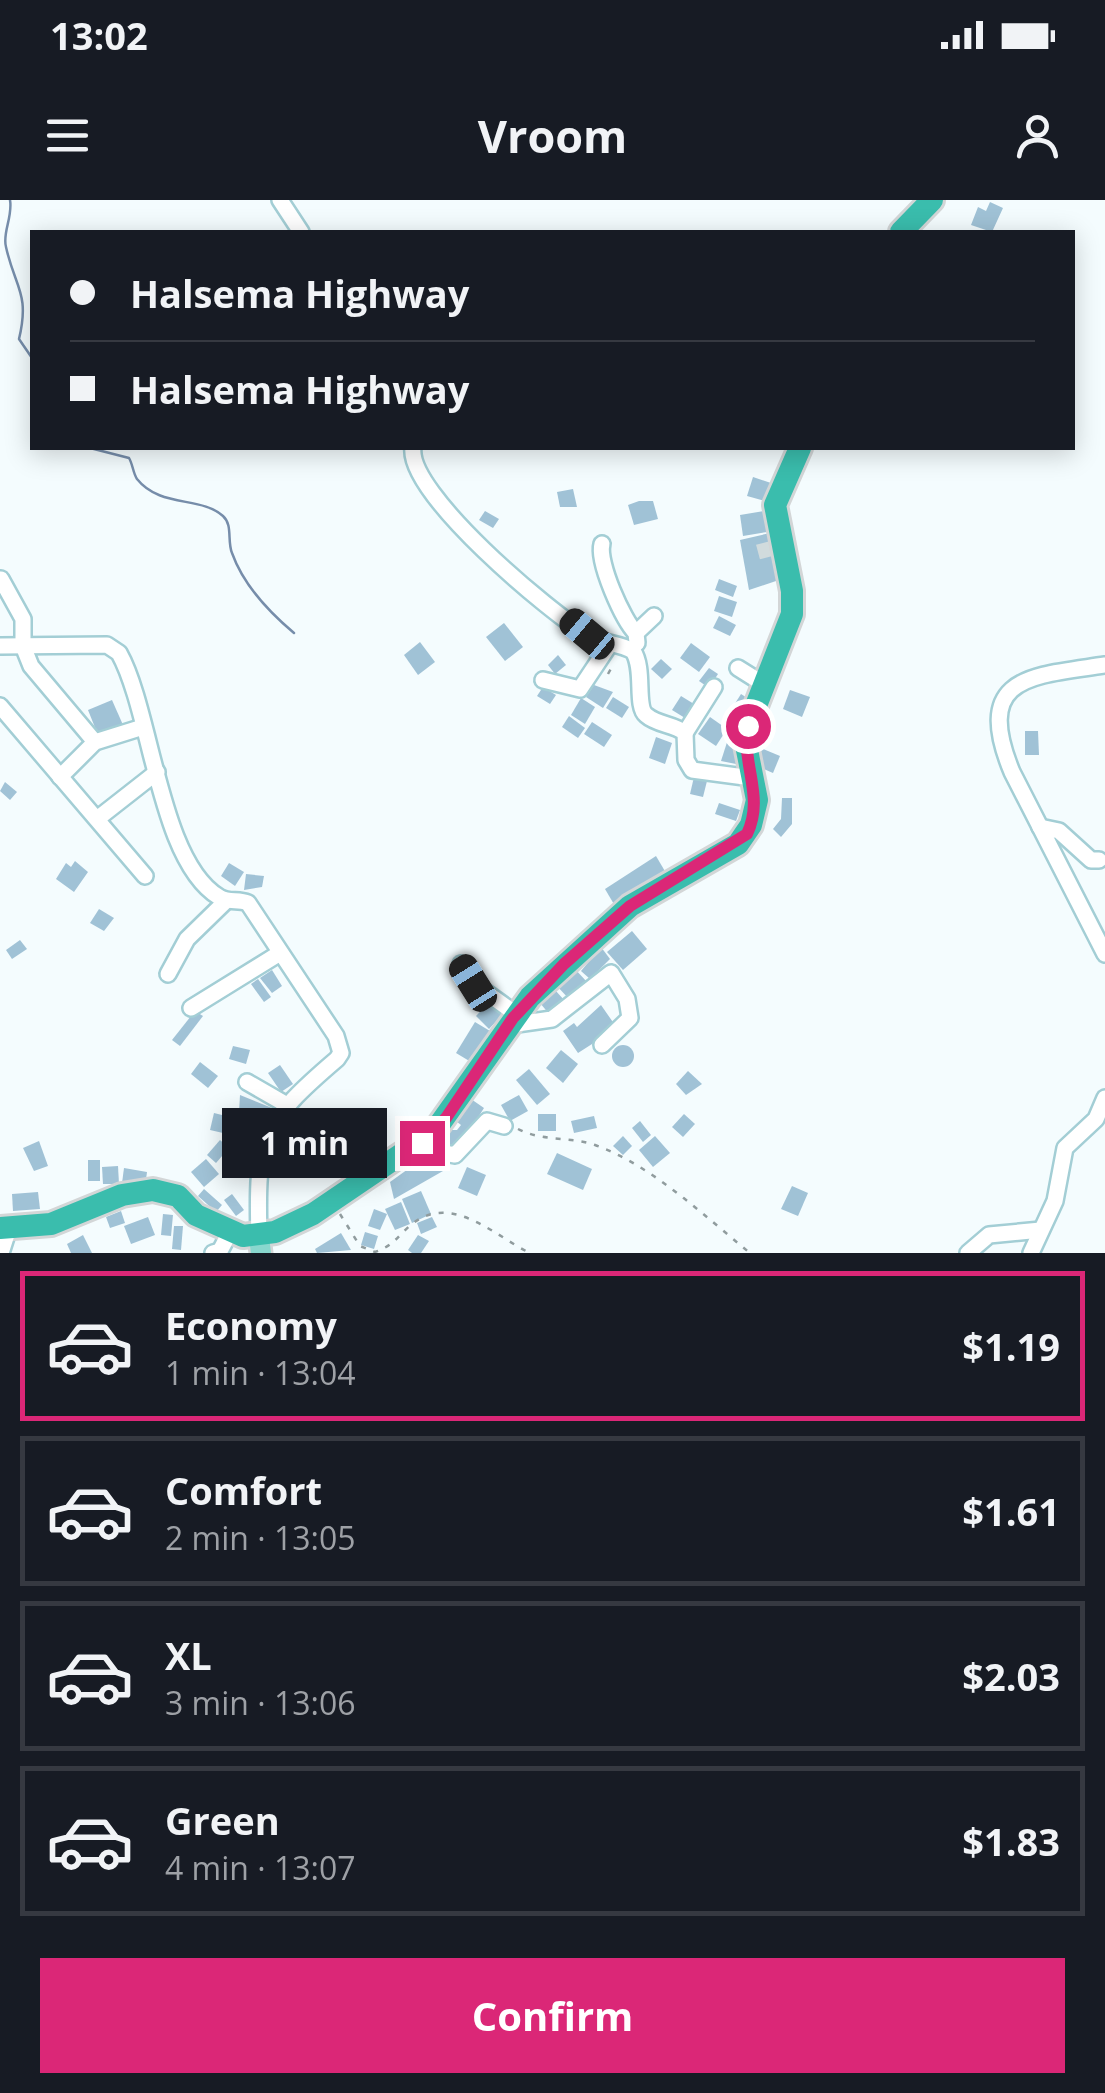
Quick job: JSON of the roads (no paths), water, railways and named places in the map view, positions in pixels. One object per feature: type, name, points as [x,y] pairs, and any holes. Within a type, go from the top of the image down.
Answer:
[{"type":"highway","points":[[904,230],[932,200]]},
{"type":"highway","points":[[4,1228],[51,1224],[122,1195],[153,1190],[178,1196],[196,1215],[260,1245],[332,1202],[379,1163],[417,1148],[446,1118],[512,1019],[630,906],[738,844],[747,834],[756,808],[746,736],[792,614],[792,591],[777,547],[776,497],[799,450]]},
{"type":"street","points":[[280,200],[300,230]]},
{"type":"street","points":[[413,450],[414,465],[435,500],[478,539],[495,565],[587,634],[633,651]]},
{"type":"street","points":[[602,544],[600,564],[619,598],[624,618],[636,633]]},
{"type":"street","points":[[2,579],[22,619],[24,646],[31,666],[95,742]]},
{"type":"street","points":[[654,616],[636,633],[633,651],[641,670],[640,708],[646,716],[685,733]]},
{"type":"street","points":[[543,680],[580,689],[610,644]]},
{"type":"street","points":[[0,646],[114,648],[124,660],[179,843],[214,894],[226,901],[248,904],[340,1046],[337,1060],[309,1080],[287,1105],[258,1164],[260,1245]]},
{"type":"street","points":[[1105,665],[1019,681],[1004,700],[1002,743],[1105,954]]},
{"type":"street","points":[[738,668],[766,685]]},
{"type":"street","points":[[714,687],[685,733],[686,760],[692,770],[752,778]]},
{"type":"street","points":[[0,706],[145,876]]},
{"type":"street","points":[[60,776],[95,742],[144,727]]},
{"type":"street","points":[[97,819],[157,772]]},
{"type":"street","points":[[1040,827],[1059,830],[1091,860],[1098,860]]},
{"type":"street","points":[[168,974],[187,940],[226,901]]},
{"type":"street","points":[[191,1008],[280,953]]},
{"type":"street","points":[[461,964],[473,983],[512,1019],[552,1019],[611,973],[627,999],[630,1018],[602,1045]]},
{"type":"street","points":[[247,1082],[287,1105]]},
{"type":"street","points":[[1031,1253],[1055,1201],[1065,1148],[1096,1119],[1105,1098]]},
{"type":"street","points":[[417,1148],[455,1155],[466,1149],[486,1121],[507,1126]]},
{"type":"street","points":[[2,1253],[4,1228]]},
{"type":"street","points":[[968,1253],[989,1235],[1042,1230]]},
{"type":"street","points":[[212,1253],[220,1251],[230,1232]]},
{"type":"waterway","points":[[10,200],[5,242],[22,300],[19,339],[30,355]]},
{"type":"waterway","points":[[98,450],[129,458],[137,479],[157,494],[204,506],[223,516],[232,553],[243,576],[266,607],[294,633]]},
{"type":"tunnel","points":[[758,552],[773,548]]},
{"type":"tunnel","points":[[369,1161],[379,1155]]}]
